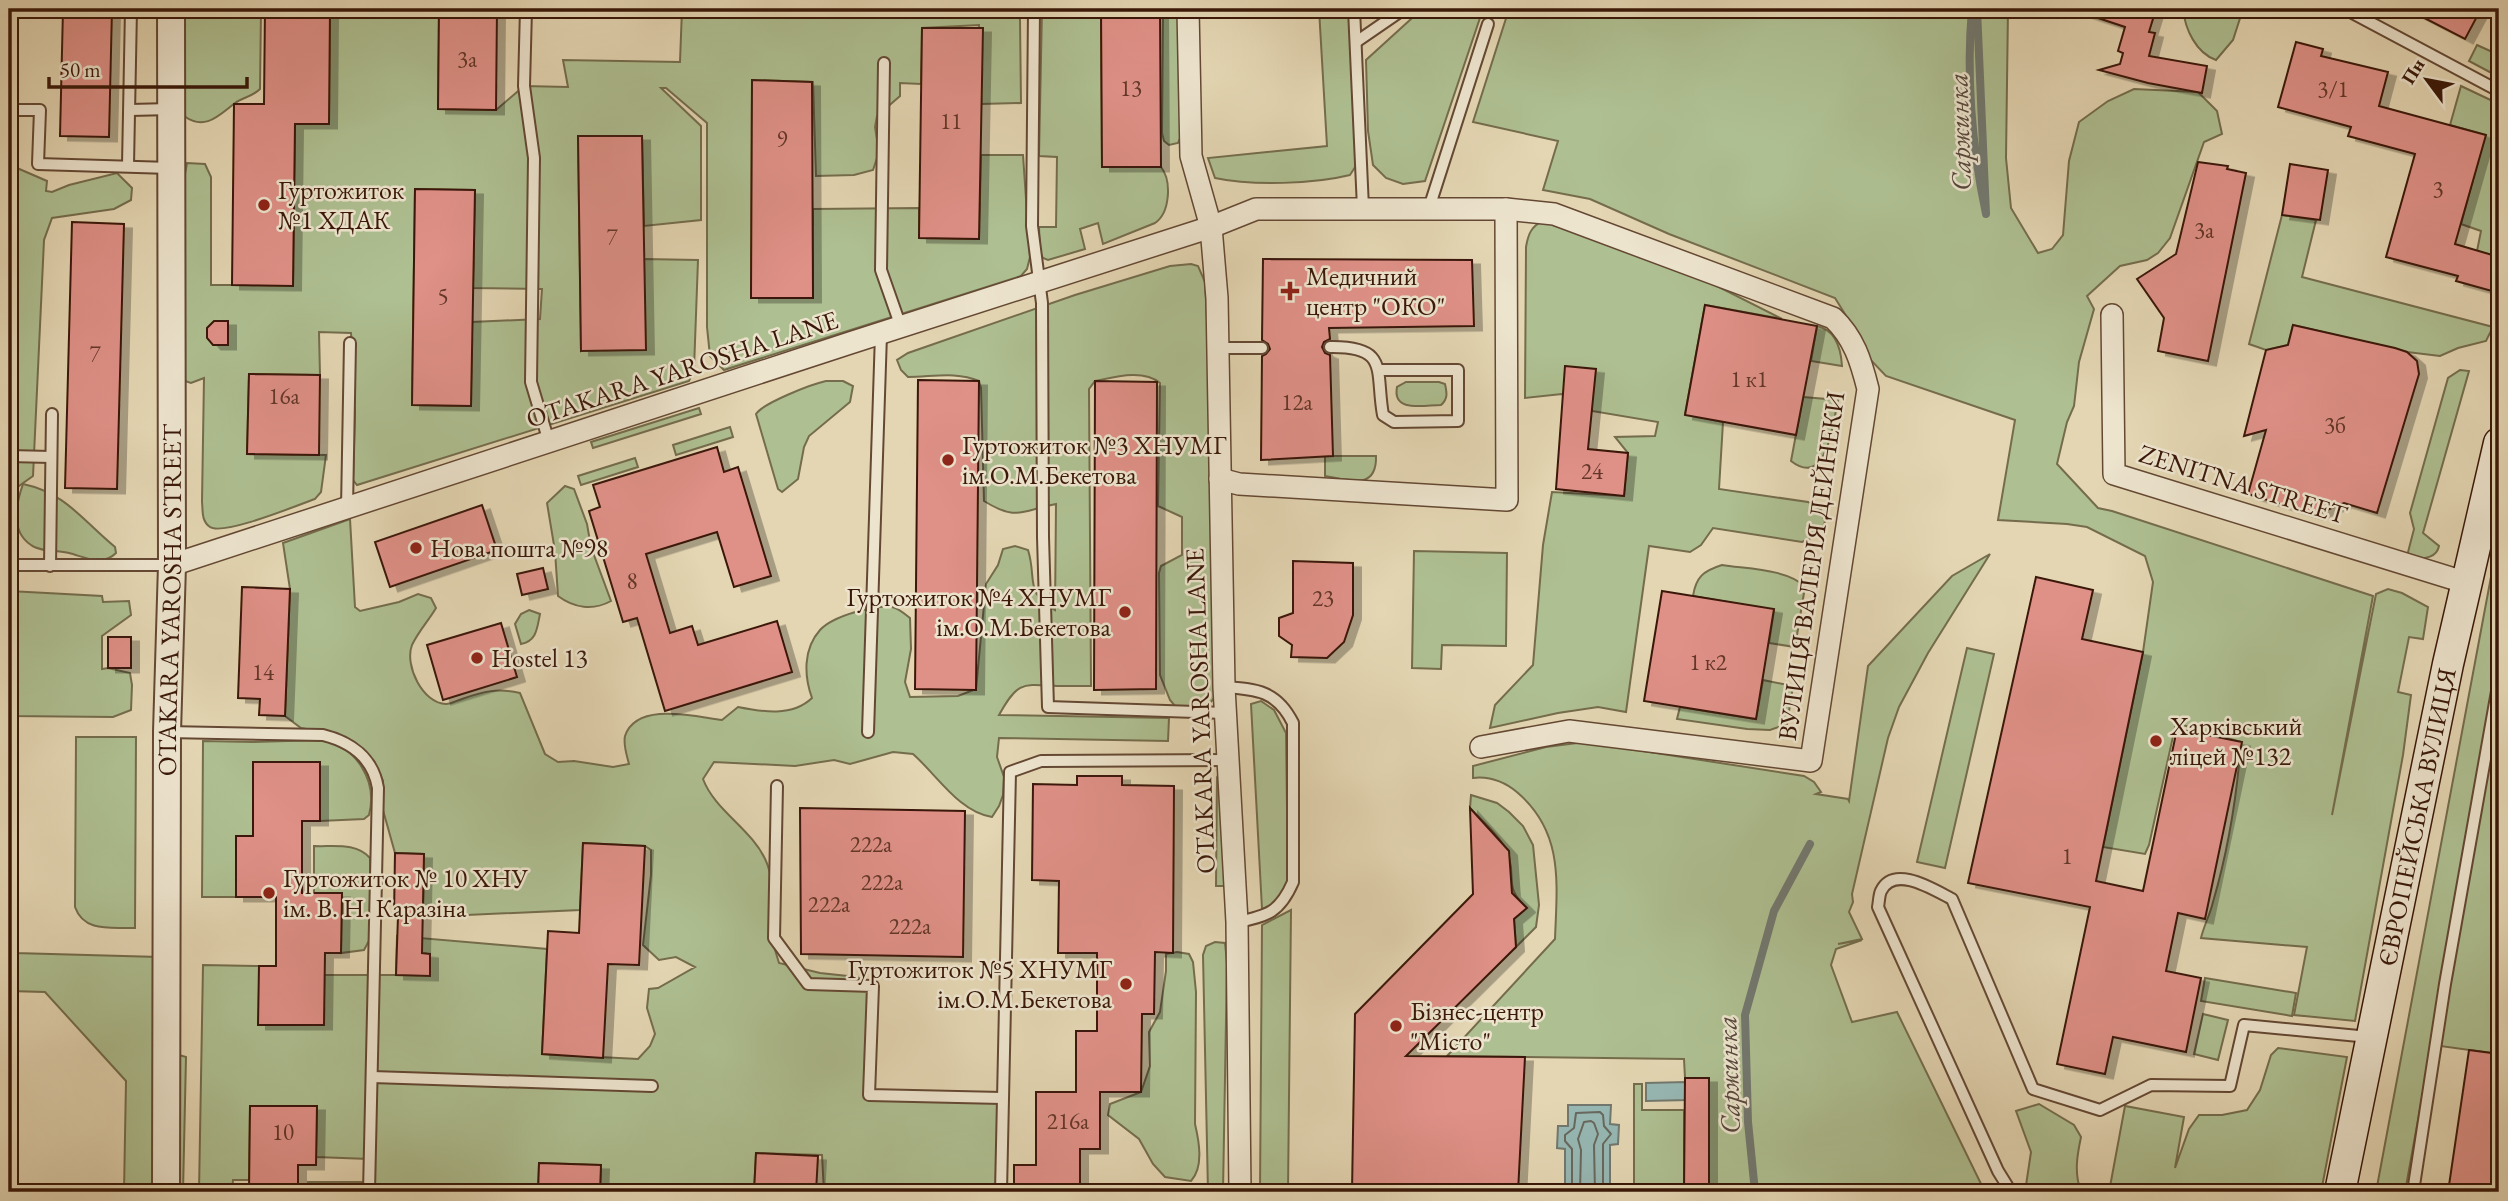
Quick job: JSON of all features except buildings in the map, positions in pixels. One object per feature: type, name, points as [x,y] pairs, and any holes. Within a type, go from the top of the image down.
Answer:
[{"type":"main road","name":"ЄВРОПЕЙСЬКА ВУЛИЦЯ","points":[[2340,1192],[2445,677],[2467,583],[2488,543],[2499,443]]},
{"type":"street","name":"OTAKARA YAROSHA STREET","points":[[166,1192],[167,732],[172,565],[171,9]]},
{"type":"street","name":"OTAKARA YAROSHA LANE","points":[[1188,9],[1191,156],[1211,227],[1217,298],[1224,687],[1237,922],[1240,1192]]},
{"type":"street","name":"ВУЛИЦЯ ВАЛЕРІЯ ДЕЙНЕКИ","points":[[1211,227],[1256,209],[1506,209],[1554,214],[1833,318],[1845,329],[1859,354],[1868,388],[1811,761],[1569,731],[1481,747]]},
{"type":"street","points":[[1220,479],[1239,484],[1507,500],[1506,209]]},
{"type":"street","name":"OTAKARA YAROSHA LANE","points":[[172,565],[1211,227]]},
{"type":"street","name":"ZENITNA STREET","points":[[2112,315],[2114,474],[2467,583]]},
{"type":"lane","points":[[128,165],[131,9]]},
{"type":"lane","points":[[526,9],[524,86],[534,158],[531,382],[549,442]]},
{"type":"lane","points":[[1034,9],[1032,226],[1040,283],[1042,537],[1048,707],[1225,713]]},
{"type":"lane","points":[[1354,9],[1363,208]]},
{"type":"lane","points":[[1356,42],[1404,9]]},
{"type":"lane","points":[[2345,9],[2499,91]]},
{"type":"lane","points":[[1429,208],[1488,24]]},
{"type":"lane","points":[[868,732],[891,330],[881,270],[884,64]]},
{"type":"lane","points":[[130,110],[171,109]]},
{"type":"lane","points":[[9,110],[40,110],[38,164],[170,168]]},
{"type":"lane","points":[[347,508],[351,343]]},
{"type":"lane","points":[[1330,347],[1357,347],[1375,361],[1378,370],[1381,378],[1380,401],[1383,415],[1394,422],[1458,421],[1458,370],[1378,370]]},
{"type":"lane","points":[[1218,348],[1262,348]]},
{"type":"lane","points":[[50,566],[52,414]]},
{"type":"lane","points":[[9,456],[51,457]]},
{"type":"lane","points":[[9,565],[172,565]]},
{"type":"lane","points":[[2413,1192],[2445,984],[2499,680]]},
{"type":"lane","points":[[1224,687],[1258,690],[1270,695],[1280,702],[1293,723],[1293,882],[1286,897],[1274,911],[1237,922]]},
{"type":"lane","points":[[167,732],[323,735],[338,738],[356,749],[370,763],[376,776],[378,788],[369,1192]]},
{"type":"lane","points":[[1000,1192],[1010,772],[1041,761],[1227,760]]},
{"type":"lane","points":[[776,786],[775,938],[808,984],[873,986],[869,1095],[1002,1098]]},
{"type":"lane","points":[[2011,1192],[1998,1171],[1878,907],[1882,889],[1893,880],[1912,880],[1952,898],[2034,1089],[2100,1110],[2151,1085],[2230,1086],[2244,1025],[2372,1037]]},
{"type":"lane","points":[[372,1077],[652,1086]]},
{"type":"green space","points":[[178,9],[261,9],[260,89],[205,122],[184,116]]},
{"type":"green space","points":[[330,9],[439,9],[438,109],[496,110],[524,86],[568,87],[563,60],[680,62],[682,9],[1017,9],[1020,20],[1021,103],[981,104],[979,25],[922,28],[921,84],[900,83],[900,96],[877,116],[875,127],[879,152],[873,170],[854,175],[816,176],[813,82],[752,80],[751,297],[813,298],[813,209],[919,208],[919,238],[979,239],[981,155],[1023,155],[1030,257],[1027,269],[1021,276],[724,370],[710,356],[707,327],[707,123],[666,88],[661,88],[701,126],[701,220],[644,226],[642,136],[578,137],[581,350],[644,259],[698,260],[694,369],[689,381],[357,485],[353,480],[355,413],[351,333],[319,332],[320,375],[249,374],[247,454],[326,455],[321,492],[315,499],[261,519],[218,529],[210,527],[204,519],[202,502],[204,378],[191,383],[182,380],[181,196],[187,163],[205,164],[211,177],[211,285],[293,285],[295,124],[329,124]],"holes":[[[415,189],[475,190],[473,288],[542,289],[540,319],[472,322],[471,406],[412,405]]]},
{"type":"green space","points":[[1042,9],[1101,9],[1102,167],[1161,167],[1168,188],[1164,212],[1155,223],[1103,244],[1098,223],[1080,229],[1085,249],[1048,260],[1040,253],[1039,227],[1056,227],[1057,157],[1039,156]]},
{"type":"green space","points":[[1319,9],[1350,9],[1357,164],[1350,175],[1319,180],[1264,183],[1215,178],[1208,158],[1327,146]]},
{"type":"green space","points":[[1422,9],[1483,9],[1425,181],[1403,184],[1386,178],[1373,165],[1368,131],[1366,60]]},
{"type":"green space","points":[[1509,9],[2008,9],[2006,158],[2011,208],[2038,253],[2052,249],[2063,235],[2069,161],[2079,122],[2108,101],[2134,89],[2198,92],[2217,111],[2222,134],[2204,142],[2170,238],[2158,253],[2147,260],[2120,266],[2087,296],[2094,309],[2079,362],[2074,406],[2067,422],[2057,464],[2098,508],[2373,596],[2332,815],[2376,594],[2388,589],[2428,607],[2423,639],[2409,637],[2398,692],[2411,695],[2403,755],[2355,1021],[2294,1015],[2307,947],[2201,938],[2212,907],[2227,843],[2241,742],[2176,723],[2145,854],[2103,847],[2143,652],[2153,582],[2145,556],[2087,527],[1998,520],[2015,420],[1886,376],[1864,353],[1858,335],[1835,298],[1669,234],[1590,199],[1543,190],[1558,141],[1473,122]]},
{"type":"green space","points":[[2183,9],[2243,9],[2233,40],[2216,60],[2197,46],[2186,24]]},
{"type":"green space","points":[[1163,14],[1171,14],[1181,19],[1180,138],[1178,143],[1169,145],[1164,141],[1162,133]]},
{"type":"green space","points":[[2477,45],[2499,55],[2499,77],[2469,61]]},
{"type":"green space","points":[[2461,86],[2499,104],[2499,257],[2477,251],[2481,231],[2461,224],[2485,135],[2450,125]]},
{"type":"green space","points":[[9,114],[16,115],[17,168],[47,181],[46,191],[52,192],[117,173],[132,188],[131,200],[114,209],[52,218],[44,240],[33,476],[9,493],[9,226],[17,215],[17,169],[9,168]]},
{"type":"green space","points":[[2282,215],[2316,220],[2302,277],[2493,327],[2486,341],[2440,356],[2407,352],[2293,325],[2288,345],[2266,350],[2249,344]]},
{"type":"green space","points":[[1543,221],[1705,280],[1782,319],[1705,305],[1685,414],[1723,422],[1719,489],[1808,502],[1821,510],[1825,522],[1820,534],[1802,542],[1713,528],[1701,545],[1690,552],[1649,546],[1626,712],[1598,707],[1490,728],[1495,705],[1533,665],[1543,545],[1552,492],[1624,496],[1628,453],[1615,437],[1655,436],[1658,422],[1592,411],[1592,397],[1562,394],[1525,398],[1526,247],[1531,231]]},
{"type":"green space","points":[[1170,266],[1198,266],[1205,282],[1211,400],[1214,698],[1211,702],[1199,709],[1180,712],[1170,700],[1160,675],[1159,573],[1161,566],[1182,555],[1182,517],[1158,506],[1160,383],[1145,376],[1120,376],[1095,381],[1089,389],[1091,686],[1028,685],[1016,690],[999,715],[1169,718],[1168,741],[999,738],[997,757],[1004,777],[1003,795],[992,817],[969,808],[949,792],[913,754],[893,752],[850,764],[834,760],[795,766],[714,762],[703,779],[716,801],[752,839],[766,861],[771,887],[772,935],[779,963],[820,973],[857,977],[873,986],[869,1095],[998,1097],[997,1192],[824,1192],[822,1155],[756,1153],[754,1192],[600,1192],[601,1169],[598,1165],[543,1163],[539,1165],[538,1192],[307,1192],[308,1182],[369,1182],[369,1159],[316,1157],[317,1106],[250,1106],[249,1180],[233,1180],[232,1192],[199,1192],[203,965],[259,966],[259,1022],[324,975],[396,975],[397,936],[547,949],[542,1054],[638,1059],[650,1046],[655,1034],[647,1008],[649,989],[658,988],[695,967],[676,957],[659,960],[643,945],[651,875],[651,850],[645,846],[583,843],[580,910],[423,917],[424,854],[395,853],[381,803],[383,781],[374,761],[338,735],[301,728],[285,716],[290,589],[283,543],[350,519],[355,607],[360,611],[399,602],[418,594],[431,598],[436,608],[414,640],[410,653],[413,672],[423,691],[430,698],[446,704],[491,691],[520,693],[545,754],[558,762],[574,761],[613,767],[629,764],[625,736],[632,725],[642,718],[654,715],[683,715],[722,720],[738,707],[777,711],[796,708],[812,698],[807,681],[807,663],[814,637],[834,620],[875,608],[894,608],[910,618],[911,649],[905,682],[910,697],[958,696],[976,689],[986,584],[998,565],[1003,549],[1015,546],[1028,550],[1035,591],[1045,604],[1055,610],[1056,504],[1013,513],[984,501],[979,381],[953,375],[908,377],[897,360],[908,353],[1075,295]]},
{"type":"green space","points":[[1817,326],[1833,336],[1842,366],[1811,361]]},
{"type":"green space","points":[[2460,370],[2469,371],[2423,533],[2439,546],[2430,556],[2406,560],[2414,529],[2410,513],[2448,378]]},
{"type":"green space","points":[[826,381],[843,381],[853,386],[850,402],[809,436],[804,447],[798,479],[782,492],[778,489],[756,414],[768,405],[800,390]]},
{"type":"green space","points":[[1406,382],[1445,384],[1445,400],[1441,405],[1404,404],[1399,401],[1397,387]]},
{"type":"green space","points":[[1803,397],[1838,400],[1826,450],[1813,467],[1803,467],[1791,461]]},
{"type":"green space","points":[[699,408],[701,414],[593,448],[591,442]]},
{"type":"green space","points":[[730,427],[733,437],[676,455],[673,445]]},
{"type":"green space","points":[[1325,456],[1376,456],[1375,467],[1367,479],[1360,481],[1325,476]]},
{"type":"green space","points":[[635,458],[638,467],[581,485],[578,476]]},
{"type":"green space","points":[[23,484],[38,488],[63,501],[115,547],[116,553],[105,559],[93,560],[31,545],[24,539],[17,525],[18,500]]},
{"type":"green space","points":[[565,486],[574,489],[587,524],[591,547],[611,601],[604,604],[584,607],[558,596],[555,551],[547,503]]},
{"type":"green space","points":[[2496,550],[2499,550],[2499,672],[2405,1192],[2376,1192]]},
{"type":"green space","points":[[1414,551],[1507,553],[1506,646],[1442,645],[1441,669],[1412,668]]},
{"type":"green space","points":[[1990,554],[1928,653],[1899,707],[1888,738],[1849,912],[1862,939],[1838,944],[1862,940],[1836,949],[1831,965],[1852,1022],[1897,1012],[1985,1192],[1709,1192],[1709,1078],[1685,1078],[1684,1059],[1447,1056],[1555,939],[1557,898],[1554,860],[1543,825],[1533,808],[1513,789],[1491,779],[1473,778],[1473,766],[1546,747],[1585,742],[1804,776],[1814,782],[1821,792],[1816,794],[1849,801],[1868,666],[1952,576]]},
{"type":"green space","points":[[1722,565],[1778,573],[1798,581],[1805,587],[1795,647],[1769,643],[1774,610],[1693,596],[1696,584],[1702,576]]},
{"type":"green space","points":[[9,591],[102,596],[103,602],[129,601],[131,615],[102,636],[102,669],[130,673],[131,710],[113,717],[9,716]]},
{"type":"green space","points":[[529,610],[540,614],[538,624],[533,637],[521,644],[515,624],[521,614]]},
{"type":"green space","points":[[1967,648],[1994,654],[1945,868],[1917,862]]},
{"type":"green space","points":[[1763,680],[1793,686],[1787,724],[1770,730],[1747,729],[1677,719],[1680,707],[1756,719]]},
{"type":"green space","points":[[1261,701],[1274,710],[1286,733],[1288,883],[1275,902],[1262,909],[1251,704]]},
{"type":"green space","points":[[2499,701],[2499,1054],[2440,1046]]},
{"type":"green space","points":[[76,737],[136,737],[135,928],[92,925],[79,915],[75,907]]},
{"type":"green space","points":[[321,740],[345,749],[362,767],[370,790],[369,815],[364,819],[320,821],[320,762],[254,762],[253,836],[236,836],[236,897],[202,897],[203,741]]},
{"type":"green space","points":[[1217,779],[1226,795],[1226,886],[1216,886]]},
{"type":"green space","points":[[1471,795],[1497,803],[1509,812],[1523,826],[1533,845],[1539,905],[1536,927],[1516,947],[1514,919],[1526,908],[1515,894],[1506,850],[1498,837],[1470,808]]},
{"type":"green space","points":[[314,846],[351,847],[370,858],[371,937],[364,950],[341,953],[342,894],[314,893]]},
{"type":"green space","points":[[1291,910],[1288,1192],[1260,1192],[1262,925]]},
{"type":"green space","points":[[9,931],[16,931],[15,953],[159,957],[157,1192],[124,1192],[126,1081],[45,992],[9,991]]},
{"type":"green space","points":[[1215,942],[1225,943],[1227,963],[1223,1192],[1208,1192],[1203,955],[1206,946]]},
{"type":"green space","points":[[1166,954],[1189,954],[1193,962],[1196,992],[1195,1124],[1199,1161],[1191,1181],[1165,1177],[1153,1164],[1139,1139],[1108,1115],[1110,1104],[1141,1092],[1150,1066],[1149,1032],[1160,1012]]},
{"type":"green space","points":[[2205,978],[2296,993],[2292,1016],[2201,1001]]},
{"type":"green space","points":[[2203,1014],[2228,1020],[2218,1060],[2194,1054]]},
{"type":"green space","points":[[2278,1048],[2347,1057],[2321,1192],[2109,1192],[2125,1106],[2184,1117],[2175,1168],[2189,1129],[2199,1115],[2222,1115],[2247,1110],[2260,1090],[2271,1055]]},
{"type":"green space","points":[[179,1055],[186,1057],[183,1192],[171,1192]]},
{"type":"green space","points":[[1634,1084],[1642,1084],[1642,1110],[1684,1110],[1684,1192],[1634,1192]]},
{"type":"green space","points":[[2039,1104],[2074,1125],[2081,1137],[2077,1171],[2081,1192],[2025,1192],[2031,1152],[2016,1111]]},
{"type":"water","points":[[1686,1082],[1687,1100],[1646,1101],[1646,1083]]},
{"type":"water","points":[[1568,1105],[1611,1105],[1610,1124],[1619,1125],[1618,1144],[1610,1145],[1610,1188],[1618,1188],[1618,1192],[1554,1192],[1555,1188],[1565,1188],[1565,1149],[1557,1148],[1558,1126],[1568,1126]]},
{"type":"waterway","name":"Саржинка","points":[[1972,9],[1971,112],[1986,214],[1977,9]]},
{"type":"waterway","name":"Саржинка","points":[[1755,1192],[1748,1122],[1745,1015],[1774,911],[1810,844]]},
{"type":"place","name":"Гуртожиток №1 ХДАК","points":[[264,205]]},
{"type":"place","name":"Медичний центр \"ОКО\"","points":[[1290,291]]},
{"type":"place","name":"Гуртожиток №3 ХНУМГ ім.О.М.Бекетова","points":[[948,460]]},
{"type":"place","name":"Нова пошта №98","points":[[416,548]]},
{"type":"place","name":"Гуртожиток №4 ХНУМГ ім.О.М.Бекетова","points":[[1125,612]]},
{"type":"place","name":"Hostel 13","points":[[477,658]]},
{"type":"place","name":"Харківський ліцей №132","points":[[2156,741]]},
{"type":"place","name":"Гуртожиток № 10 ХНУ ім. В. Н. Каразіна","points":[[269,893]]},
{"type":"place","name":"Гуртожиток №5 ХНУМГ ім.О.М.Бекетова","points":[[1126,984]]},
{"type":"place","name":"Бізнес-центр \"Місто\"","points":[[1396,1026]]}]
